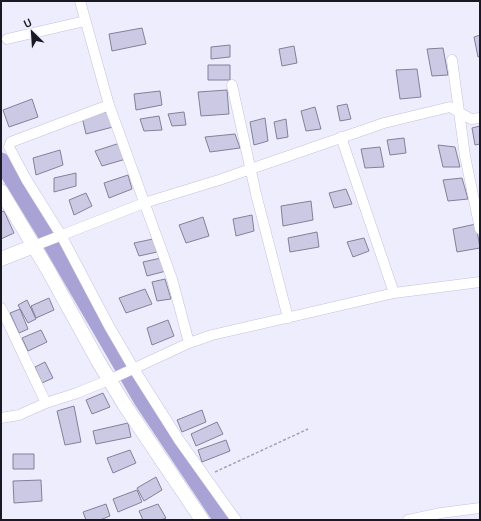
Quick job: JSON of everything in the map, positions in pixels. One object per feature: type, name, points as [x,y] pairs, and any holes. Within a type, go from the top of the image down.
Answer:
[{"type":"street","points":[[80,1],[84,21],[109,105],[172,279],[189,343]]},
{"type":"street","points":[[8,39],[84,21]]},
{"type":"street","points":[[452,60],[465,156],[480,229]]},
{"type":"street","points":[[232,85],[250,169],[288,318]]},
{"type":"street","points":[[109,105],[11,142],[9,147],[26,179],[60,235],[132,369],[179,440],[236,520]]},
{"type":"street","points":[[1,259],[144,203],[250,169],[384,123],[450,107],[472,118],[480,118]]},
{"type":"street","points":[[341,137],[394,293]]},
{"type":"street","points":[[1,191],[39,244],[59,289],[145,435],[202,520]]},
{"type":"street","points":[[1,418],[19,415],[46,403],[77,393],[112,379],[189,343],[212,335],[394,293],[480,282]]},
{"type":"street","points":[[1,308],[46,403]]},
{"type":"street","points":[[408,520],[441,513],[480,508]]},
{"type":"path","points":[[206,476],[308,429]]},
{"type":"building","points":[[142,28],[146,44],[112,51],[109,34]]},
{"type":"building","points":[[480,35],[480,56],[478,57],[474,37]]},
{"type":"building","points":[[230,45],[230,57],[211,59],[211,47]]},
{"type":"building","points":[[294,46],[297,63],[282,66],[279,49]]},
{"type":"building","points":[[443,48],[448,75],[432,76],[427,49]]},
{"type":"building","points":[[208,65],[230,65],[230,80],[208,80]]},
{"type":"building","points":[[417,69],[421,97],[400,99],[396,70]]},
{"type":"building","points":[[227,90],[229,114],[201,116],[198,92]]},
{"type":"building","points":[[160,91],[162,105],[136,110],[134,94]]},
{"type":"building","points":[[32,99],[38,117],[9,127],[3,110]]},
{"type":"building","points":[[347,104],[351,119],[340,121],[337,106]]},
{"type":"building","points":[[315,107],[321,129],[306,131],[301,111]]},
{"type":"building","points":[[109,111],[113,127],[86,134],[82,117]]},
{"type":"building","points":[[184,112],[186,125],[172,126],[168,114]]},
{"type":"building","points":[[159,116],[162,130],[144,131],[140,119]]},
{"type":"building","points":[[265,118],[268,141],[254,145],[250,122]]},
{"type":"building","points":[[286,119],[288,137],[277,139],[274,122]]},
{"type":"building","points":[[480,126],[480,144],[475,145],[472,128]]},
{"type":"building","points":[[235,134],[240,148],[210,152],[205,137]]},
{"type":"building","points":[[404,138],[406,153],[390,155],[387,140]]},
{"type":"building","points":[[120,143],[126,159],[102,166],[95,151]]},
{"type":"building","points":[[438,145],[455,147],[460,167],[443,167]]},
{"type":"building","points":[[380,147],[384,167],[365,168],[361,149]]},
{"type":"building","points":[[60,150],[63,165],[36,175],[33,158]]},
{"type":"building","points":[[76,173],[76,186],[54,192],[54,178]]},
{"type":"building","points":[[128,175],[132,189],[109,198],[104,183]]},
{"type":"building","points":[[462,178],[468,199],[448,201],[443,180]]},
{"type":"building","points":[[346,189],[352,204],[334,208],[329,193]]},
{"type":"building","points":[[86,193],[92,206],[74,215],[69,200]]},
{"type":"building","points":[[311,201],[313,220],[283,226],[281,206]]},
{"type":"building","points":[[4,211],[14,233],[1,239],[1,212]]},
{"type":"building","points":[[252,215],[254,231],[236,236],[233,219]]},
{"type":"building","points":[[203,217],[209,236],[186,243],[179,225]]},
{"type":"building","points":[[476,224],[480,248],[457,252],[453,229]]},
{"type":"building","points":[[317,232],[319,247],[290,252],[288,238]]},
{"type":"building","points":[[364,238],[369,251],[353,257],[347,242]]},
{"type":"building","points":[[153,239],[157,252],[139,256],[134,243]]},
{"type":"building","points":[[161,258],[166,271],[147,276],[143,262]]},
{"type":"building","points":[[165,279],[171,299],[157,301],[152,282]]},
{"type":"building","points":[[145,289],[152,304],[126,313],[119,298]]},
{"type":"building","points":[[49,298],[54,310],[36,318],[31,306]]},
{"type":"building","points":[[27,300],[36,319],[28,323],[18,305]]},
{"type":"building","points":[[20,309],[28,329],[19,333],[10,313]]},
{"type":"building","points":[[168,320],[174,336],[152,345],[147,328]]},
{"type":"building","points":[[41,330],[47,342],[28,351],[22,338]]},
{"type":"building","points":[[45,362],[53,378],[42,383],[35,367]]},
{"type":"building","points":[[103,393],[110,407],[92,414],[86,400]]},
{"type":"building","points":[[74,406],[81,442],[65,445],[57,411]]},
{"type":"building","points":[[202,410],[206,422],[182,432],[177,420]]},
{"type":"building","points":[[217,422],[223,434],[196,446],[191,434]]},
{"type":"building","points":[[128,423],[131,437],[96,444],[93,431]]},
{"type":"building","points":[[226,440],[230,451],[202,462],[198,450]]},
{"type":"building","points":[[130,450],[136,463],[113,473],[107,458]]},
{"type":"building","points":[[13,454],[34,454],[34,469],[13,469]]},
{"type":"building","points":[[156,477],[162,490],[144,501],[137,488]]},
{"type":"building","points":[[41,480],[42,501],[14,503],[13,481]]},
{"type":"building","points":[[137,490],[142,502],[118,512],[113,499]]},
{"type":"building","points":[[106,504],[110,516],[100,520],[86,520],[83,512]]},
{"type":"building","points":[[158,504],[166,518],[161,520],[143,520],[139,511]]},
{"type":"waterway","points":[[1,161],[44,231],[142,400],[222,520]]}]
